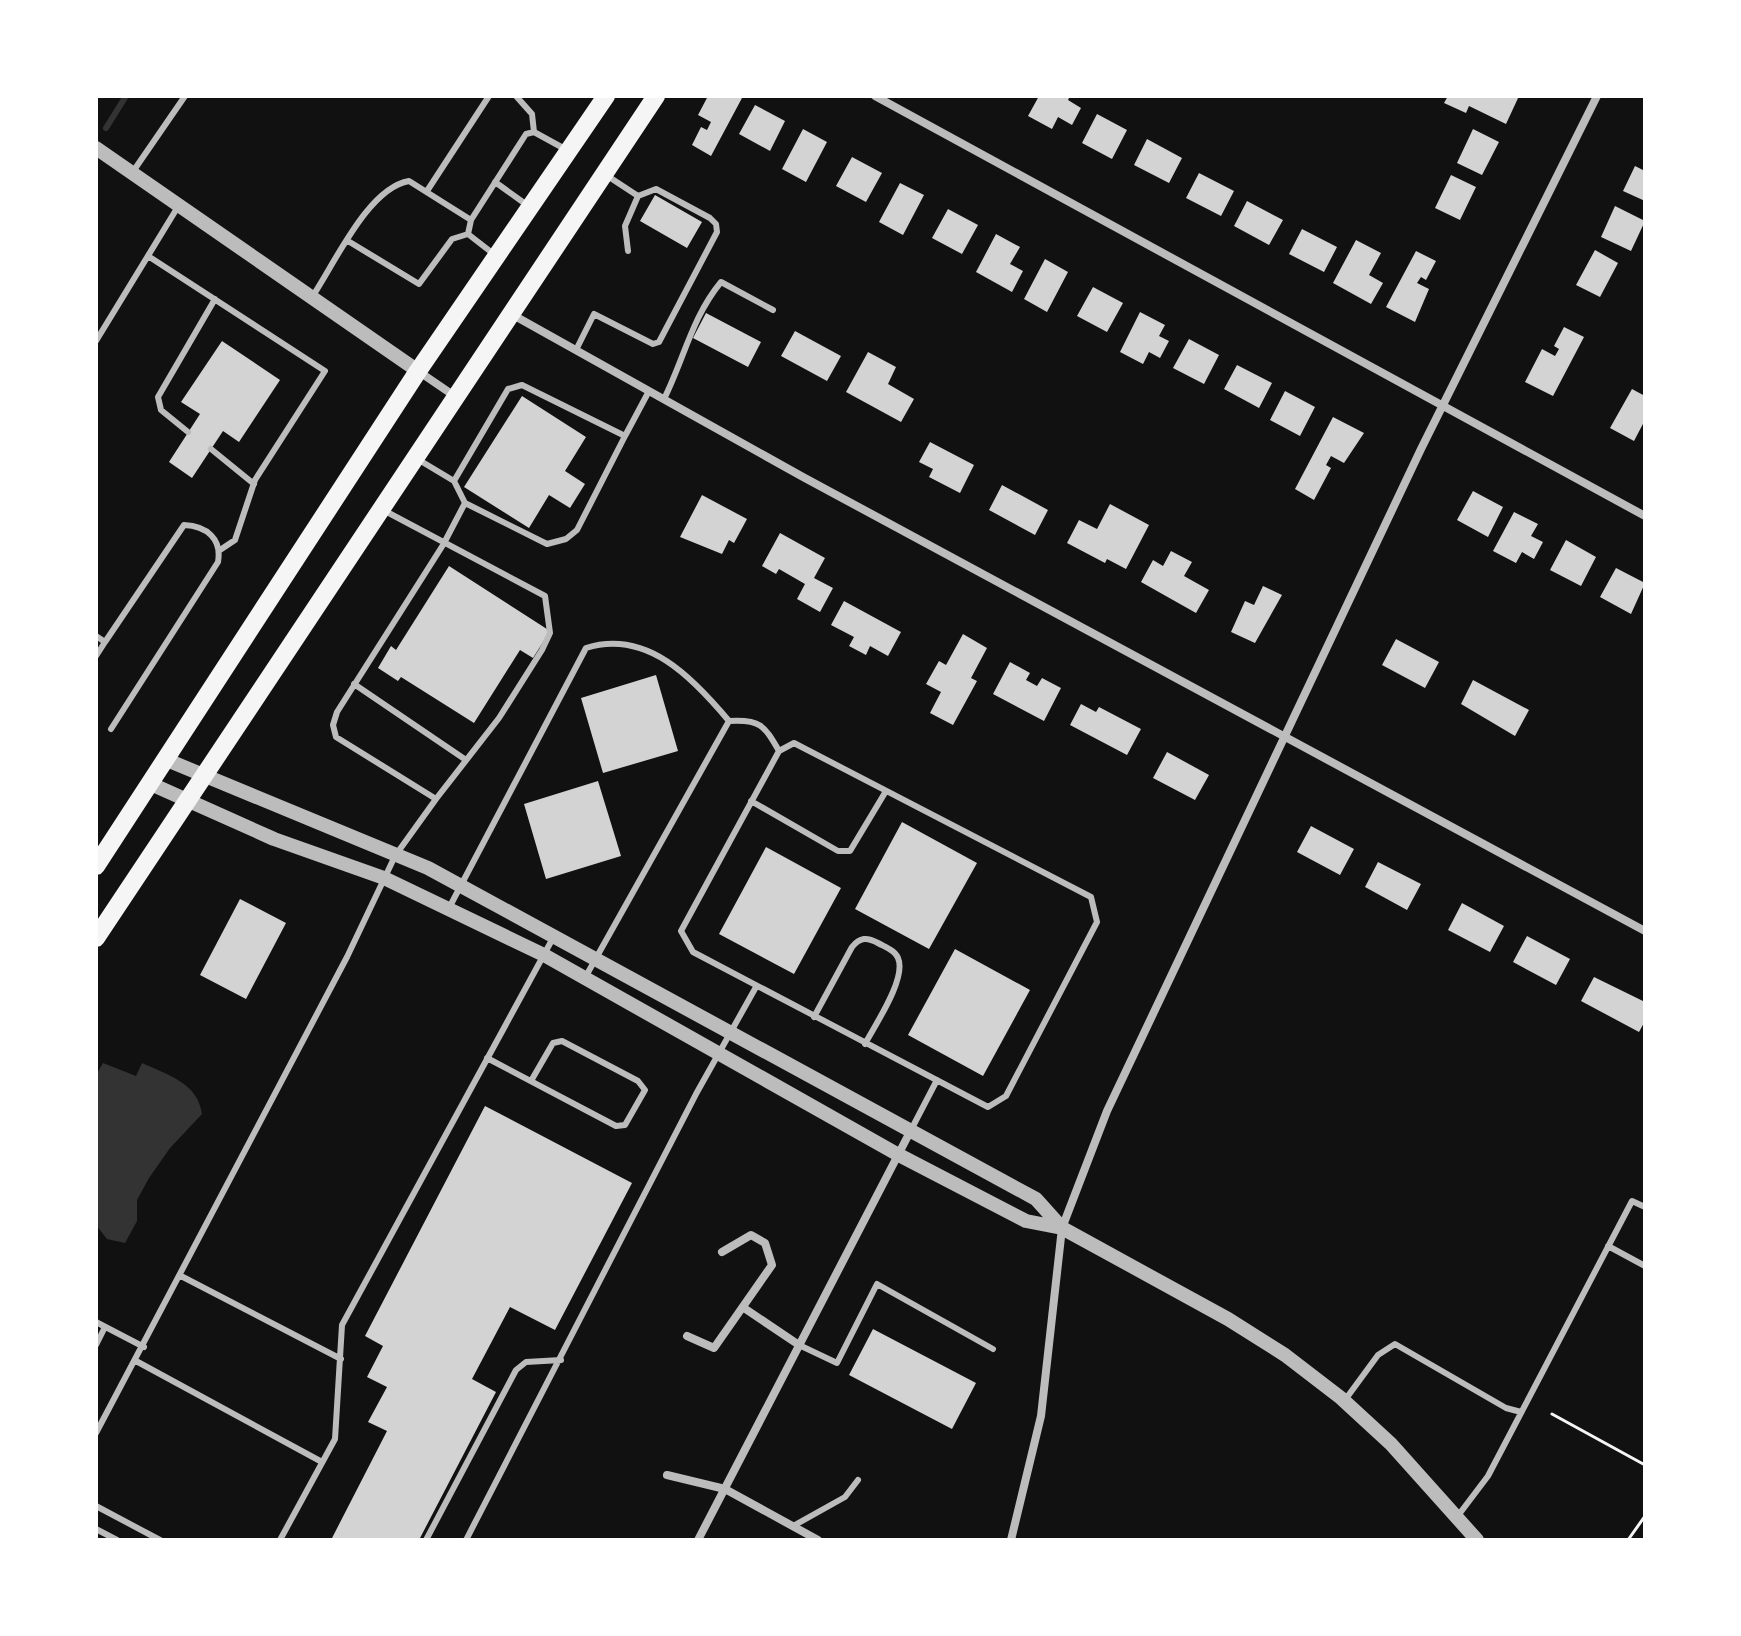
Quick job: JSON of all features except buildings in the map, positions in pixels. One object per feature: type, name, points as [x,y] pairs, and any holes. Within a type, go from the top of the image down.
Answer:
[{"type":"main road","points":[[96,866],[418,371],[606,96]]},
{"type":"main road","points":[[96,938],[656,96]]},
{"type":"street","points":[[875,96],[1645,516]]},
{"type":"street","points":[[1011,1540],[1041,1416],[1062,1228],[1107,1111],[1443,405],[1597,96]]},
{"type":"street","points":[[96,148],[457,398]]},
{"type":"street","points":[[513,315],[1645,931]]},
{"type":"street","points":[[167,760],[395,856],[555,935],[729,1035],[1036,1199],[1062,1228]]},
{"type":"street","points":[[151,784],[274,839],[384,878],[544,955],[897,1154],[1026,1221],[1062,1228],[1228,1319],[1285,1355],[1344,1401],[1391,1444],[1477,1540]]},
{"type":"street","points":[[698,1540],[911,1130]]},
{"type":"street","points":[[687,1336],[714,1348],[772,1265],[765,1243],[751,1235],[722,1252]]},
{"type":"street","points":[[744,1308],[799,1345]]},
{"type":"street","points":[[667,1475],[725,1489],[818,1540]]},
{"type":"lane","points":[[132,173],[185,96]]},
{"type":"lane","points":[[427,191],[489,96]]},
{"type":"lane","points":[[516,96],[532,114],[534,132]]},
{"type":"lane","points":[[468,234],[471,220],[526,134],[534,132],[569,151]]},
{"type":"lane","points":[[605,174],[638,196]]},
{"type":"lane","points":[[312,297],[377,196],[395,184],[409,181],[471,220]]},
{"type":"lane","points":[[495,182],[531,208]]},
{"type":"lane","points":[[576,350],[594,314],[642,339],[659,342],[717,232],[716,224],[656,189],[638,196],[625,226],[628,251]]},
{"type":"lane","points":[[96,341],[179,205]]},
{"type":"lane","points":[[348,241],[419,284],[442,248],[452,239],[468,234]]},
{"type":"lane","points":[[468,234],[498,257]]},
{"type":"lane","points":[[148,256],[325,371],[254,484],[235,540],[220,550]]},
{"type":"lane","points":[[664,399],[683,361],[692,325],[721,282],[773,310]]},
{"type":"lane","points":[[188,432],[161,410],[158,397],[215,299]]},
{"type":"lane","points":[[454,481],[508,389],[522,385],[625,436]]},
{"type":"lane","points":[[416,459],[454,481],[465,503],[547,544],[566,539],[577,530],[649,391]]},
{"type":"lane","points":[[211,449],[254,484]]},
{"type":"lane","points":[[436,799],[336,737],[333,725],[337,712],[443,545],[465,503]]},
{"type":"lane","points":[[96,1433],[181,1276],[395,856],[499,718],[550,633],[550,613],[545,596],[443,545],[382,509]]},
{"type":"lane","points":[[96,656],[184,525],[194,525],[215,537],[220,550],[218,562],[111,729]]},
{"type":"lane","points":[[96,636],[105,642]]},
{"type":"lane","points":[[448,910],[586,648],[606,642],[630,643],[664,660],[692,677],[729,721]]},
{"type":"lane","points":[[354,684],[466,760]]},
{"type":"lane","points":[[729,721],[750,719],[765,728],[779,751]]},
{"type":"lane","points":[[584,979],[597,961],[729,721]]},
{"type":"lane","points":[[794,743],[1091,897],[1097,922],[1006,1096],[988,1107],[693,952],[681,931],[779,751],[794,743]]},
{"type":"lane","points":[[751,801],[838,851],[850,851],[886,791]]},
{"type":"lane","points":[[280,1540],[335,1439],[342,1325],[555,935]]},
{"type":"lane","points":[[814,1017],[852,947],[858,940],[869,938],[896,953],[900,961],[896,987],[865,1044]]},
{"type":"lane","points":[[466,1540],[756,987]]},
{"type":"lane","points":[[487,1058],[616,1126],[625,1125],[645,1090],[638,1081],[562,1041],[553,1043],[531,1081]]},
{"type":"lane","points":[[911,1130],[937,1080]]},
{"type":"lane","points":[[1457,1517],[1488,1476],[1632,1201],[1645,1207]]},
{"type":"lane","points":[[1608,1246],[1645,1266]]},
{"type":"lane","points":[[181,1276],[341,1359]]},
{"type":"lane","points":[[799,1345],[837,1363],[877,1284],[993,1349]]},
{"type":"lane","points":[[96,1322],[144,1347]]},
{"type":"lane","points":[[96,1345],[105,1327]]},
{"type":"lane","points":[[1344,1401],[1378,1355],[1395,1344],[1506,1408],[1521,1412]]},
{"type":"lane","points":[[426,1540],[516,1370],[526,1362],[562,1360]]},
{"type":"lane","points":[[136,1361],[322,1462]]},
{"type":"lane","points":[[793,1526],[845,1497],[858,1480]]},
{"type":"lane","points":[[96,1506],[160,1540]]},
{"type":"lane","points":[[96,1529],[117,1540]]},
{"type":"path","points":[[1552,1414],[1645,1465]]},
{"type":"path","points":[[1628,1540],[1645,1516]]},
{"type":"shaded area","points":[[103,1063],[136,1076],[142,1063],[171,1076],[195,1095],[202,1114],[170,1148],[149,1178],[137,1200],[137,1221],[125,1243],[107,1239],[96,1225],[96,1075]]},
{"type":"waterway","points":[[106,128],[126,96]]}]
